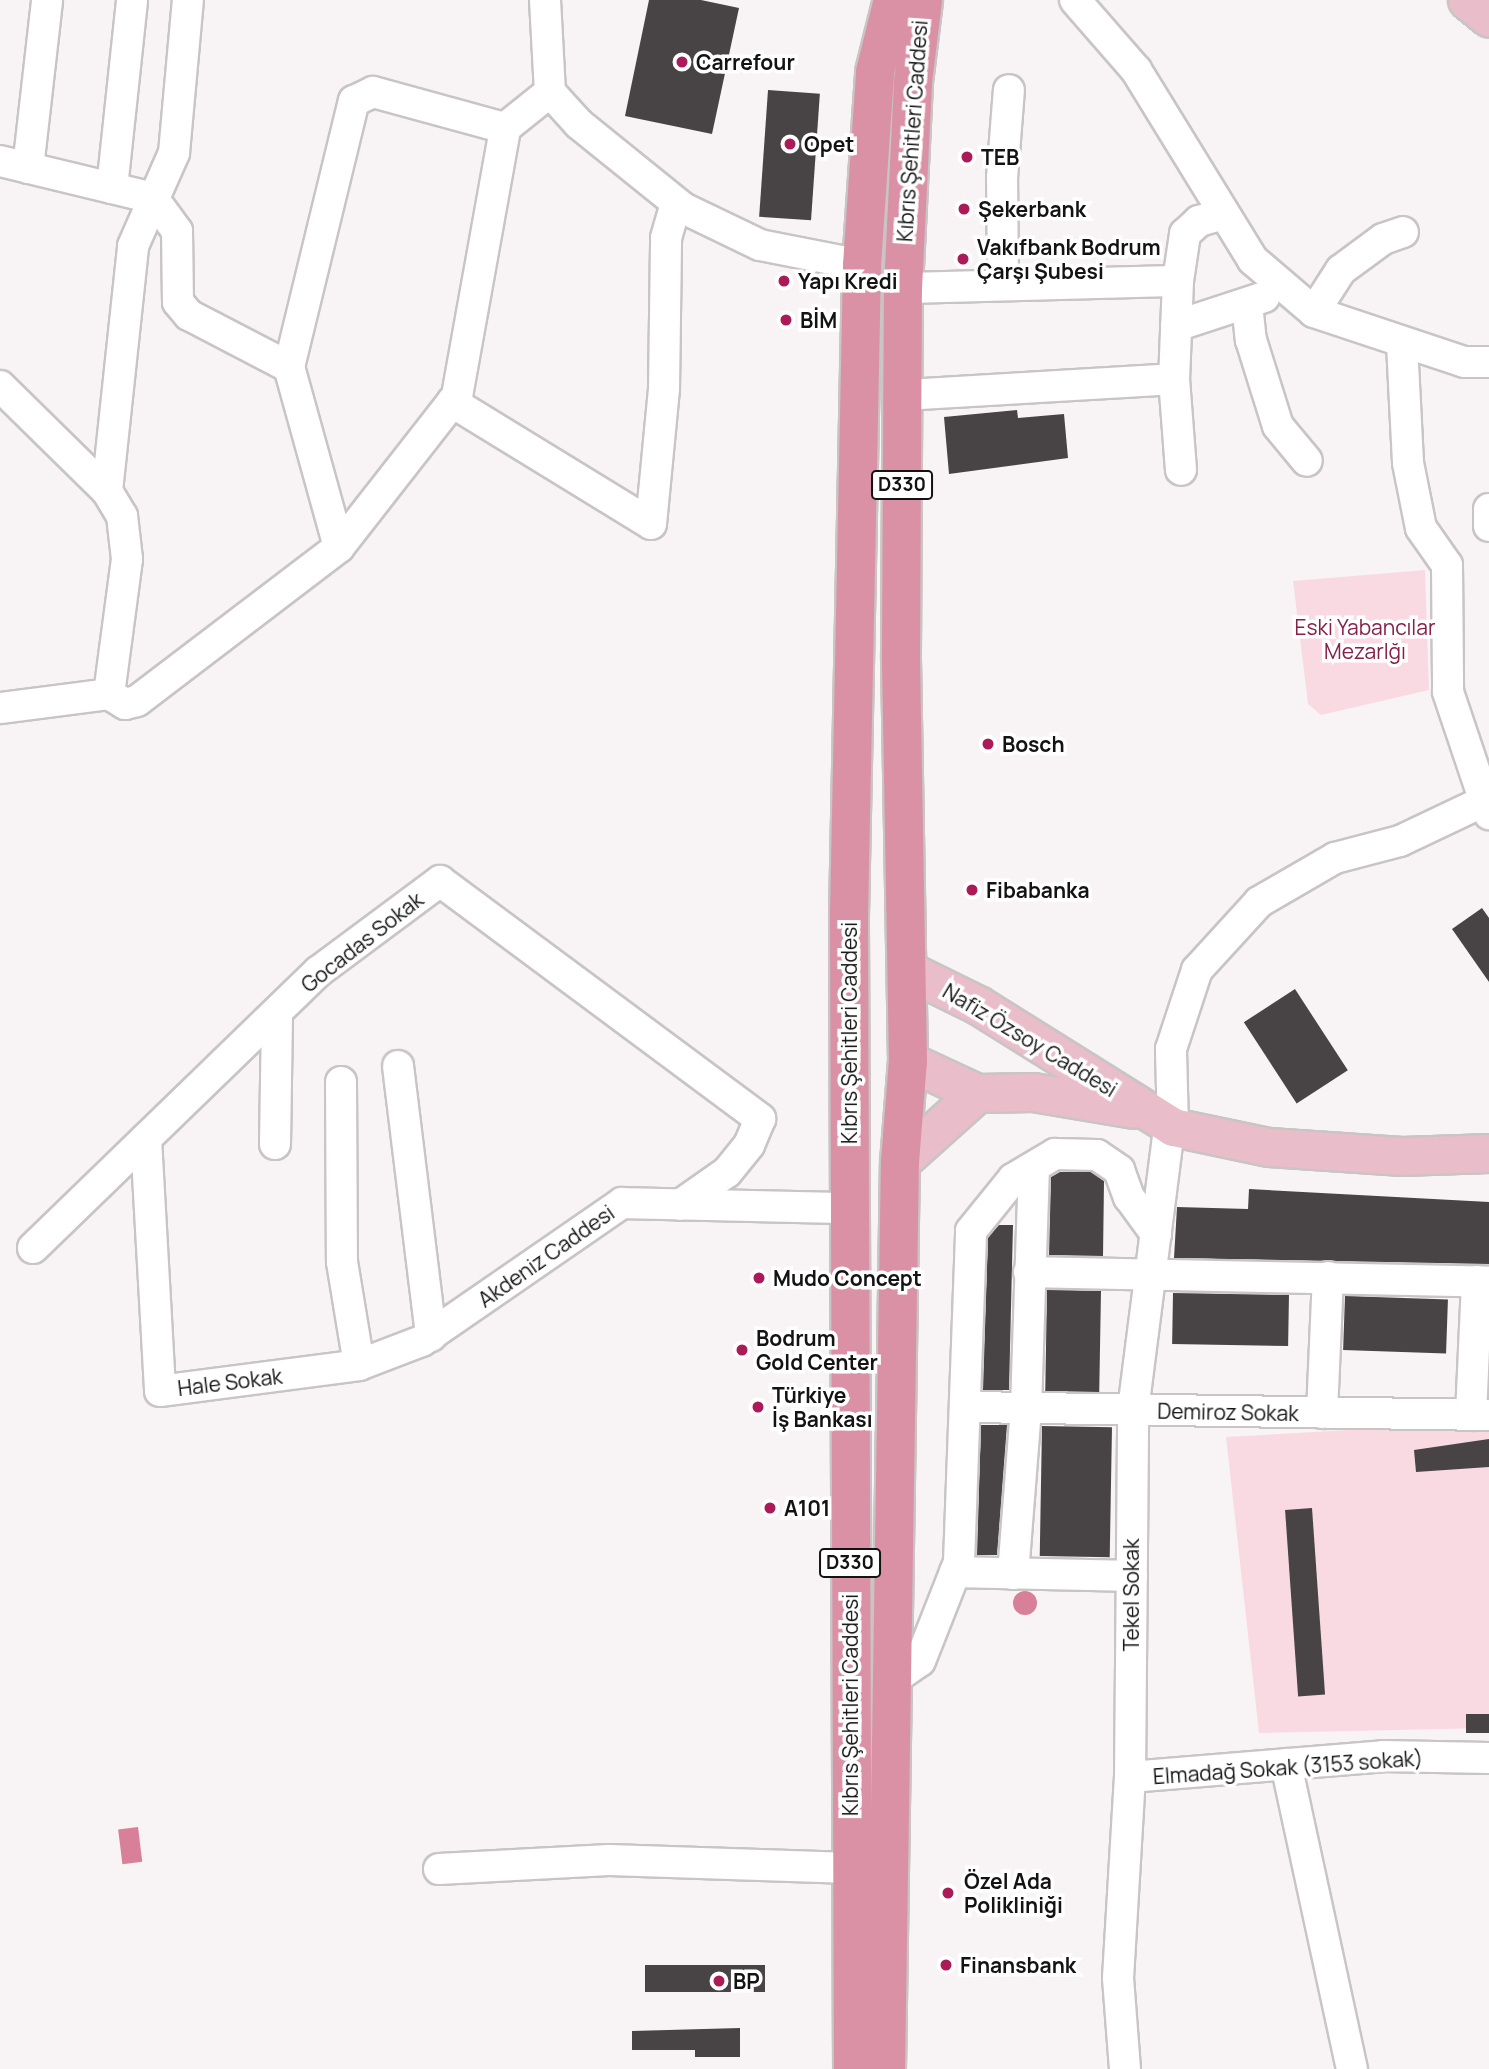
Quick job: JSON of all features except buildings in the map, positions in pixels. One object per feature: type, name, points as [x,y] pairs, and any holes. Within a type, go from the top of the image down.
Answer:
[{"type":"highway","name":"Kıbrıs Şehitleri Caddesi","points":[[853,2069],[849,968],[862,264],[875,72],[893,0]]},
{"type":"highway","name":"Kıbrıs Şehitleri Caddesi","points":[[886,2069],[900,1162],[908,1061],[901,654],[905,395],[903,288],[913,82],[923,0]]},
{"type":"highway","points":[[849,968],[907,970]]},
{"type":"highway","points":[[850,1057],[908,1061]]},
{"type":"main road","points":[[1467,0],[1489,18]]},
{"type":"main road","name":"Nafiz Özsoy Caddesi","points":[[907,970],[978,1005],[1165,1121]]},
{"type":"main road","name":"Nafiz Özsoy Caddesi","points":[[908,1061],[977,1093],[1033,1092],[1269,1147],[1402,1156],[1489,1153]]},
{"type":"main road","points":[[900,1162],[977,1093]]},
{"type":"street","points":[[47,0],[14,164],[153,198],[177,231],[178,302],[189,315],[289,367]]},
{"type":"street","points":[[112,188],[132,0]]},
{"type":"street","points":[[107,491],[133,246],[174,153],[188,0]]},
{"type":"street","points":[[545,0],[550,92],[579,124],[676,203],[760,245],[862,264]]},
{"type":"street","points":[[1075,0],[1136,70],[1253,260],[1314,312],[1402,344],[1464,362],[1489,362]]},
{"type":"street","points":[[1003,285],[1002,178],[1009,90]]},
{"type":"street","points":[[339,547],[289,367],[354,101],[373,92],[505,128]]},
{"type":"street","points":[[0,708],[109,694],[125,704],[137,701],[339,547],[452,401],[505,128],[550,92]]},
{"type":"street","points":[[452,401],[651,524],[664,388],[666,238],[676,203]]},
{"type":"street","points":[[1181,470],[1174,379],[1178,281],[1185,234],[1199,221],[1224,214]]},
{"type":"street","points":[[1314,312],[1341,270],[1383,239],[1403,232]]},
{"type":"street","points":[[903,288],[1178,281]]},
{"type":"street","points":[[1176,326],[1247,304],[1286,287]]},
{"type":"street","points":[[1247,304],[1251,340],[1278,426],[1307,461]]},
{"type":"street","points":[[1402,344],[1408,463],[1421,528],[1447,565],[1448,692],[1486,808]]},
{"type":"street","points":[[905,395],[1174,379]]},
{"type":"street","points":[[0,386],[107,491],[122,516],[127,558],[109,694]]},
{"type":"street","points":[[1489,509],[1489,526]]},
{"type":"street","name":"Tekel Sokak","points":[[1125,2069],[1118,1978],[1130,1777],[1133,1410],[1156,1234],[1171,1049],[1198,970],[1259,902],[1335,858],[1399,841],[1486,808]]},
{"type":"street","name":"Gocadas Sokak","points":[[33,1248],[319,971],[440,881],[760,1119],[749,1145],[727,1172],[680,1205]]},
{"type":"street","points":[[275,1144],[277,1012]]},
{"type":"street","points":[[398,1066],[426,1338]]},
{"type":"street","points":[[341,1082],[342,1262],[359,1365]]},
{"type":"street","name":"Hale Sokak","points":[[146,1139],[160,1391],[359,1365],[426,1338]]},
{"type":"street","points":[[891,1681],[920,1661],[956,1572],[968,1407],[971,1231],[1013,1179],[1055,1154],[1097,1156],[1119,1170],[1129,1197],[1156,1234]]},
{"type":"street","points":[[1013,1574],[1026,1408],[1034,1167]]},
{"type":"street","name":"Akdeniz Caddesi","points":[[426,1338],[622,1203],[848,1208]]},
{"type":"street","points":[[1029,1272],[1483,1282],[1480,1415]]},
{"type":"street","points":[[1322,1413],[1328,1277]]},
{"type":"street","name":"Demiroz Sokak","points":[[968,1407],[1480,1415]]},
{"type":"street","points":[[956,1572],[1132,1576]]},
{"type":"street","name":"Elmadağ Sokak (3153 sokak)","points":[[1130,1777],[1382,1756],[1489,1758]]},
{"type":"street","points":[[1286,1764],[1352,2069]]},
{"type":"street","points":[[439,1869],[609,1860],[851,1868]]},
{"type":"green space","name":"Eski Yabancılar Mezarlğı","points":[[1425,570],[1429,690],[1321,715],[1308,704],[1293,581]]},
{"type":"green space","points":[[1489,1422],[1489,1728],[1259,1733],[1226,1437]]},
{"type":"shaded area","points":[[1025,1591],[1034,1594],[1037,1603],[1034,1612],[1025,1615],[1016,1612],[1013,1603],[1016,1594]]},
{"type":"shaded area","points":[[138,1827],[142,1862],[122,1864],[118,1829]]},
{"type":"place","name":"Carrefour","points":[[682,62]]},
{"type":"place","name":"Opet","points":[[790,144]]},
{"type":"place","name":"TEB","points":[[967,157]]},
{"type":"place","name":"Şekerbank","points":[[964,209]]},
{"type":"place","name":"Vakıfbank Bodrum Çarşı Şubesi","points":[[963,259]]},
{"type":"place","name":"Yapı Kredi","points":[[784,281]]},
{"type":"place","name":"BİM","points":[[786,320]]},
{"type":"place","name":"Bosch","points":[[988,744]]},
{"type":"place","name":"Fibabanka","points":[[972,890]]},
{"type":"place","name":"Mudo Concept","points":[[759,1278]]},
{"type":"place","name":"Bodrum Gold Center","points":[[742,1350]]},
{"type":"place","name":"Türkiye İş Bankası","points":[[758,1407]]},
{"type":"place","name":"A101","points":[[770,1508]]},
{"type":"place","name":"Özel Ada Polikliniği","points":[[948,1893]]},
{"type":"place","name":"Finansbank","points":[[946,1965]]},
{"type":"place","name":"BP","points":[[719,1981]]}]
